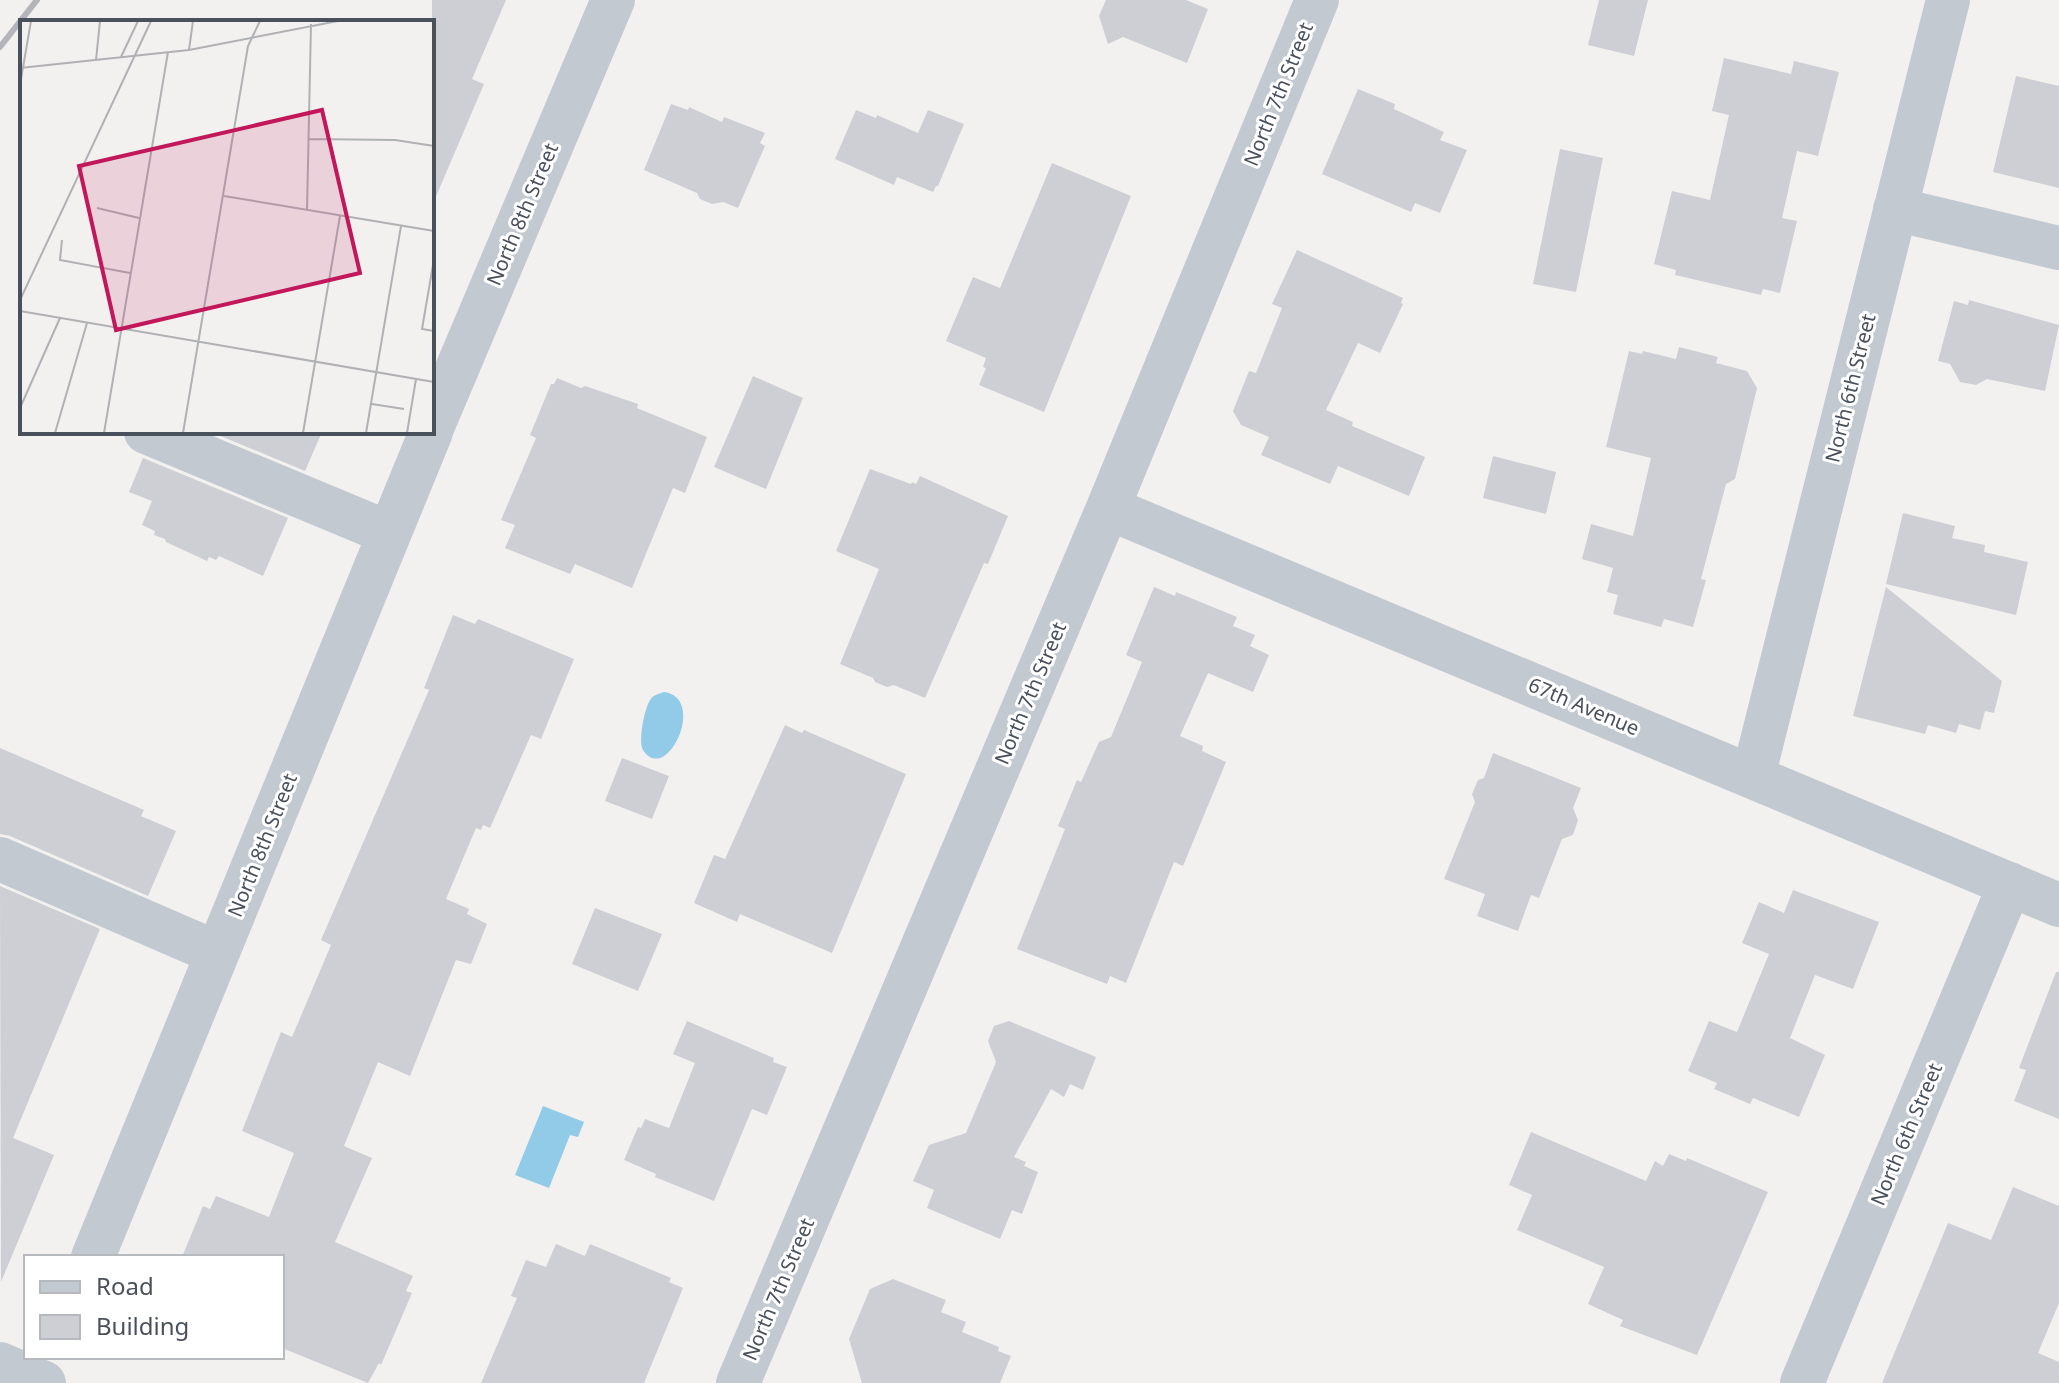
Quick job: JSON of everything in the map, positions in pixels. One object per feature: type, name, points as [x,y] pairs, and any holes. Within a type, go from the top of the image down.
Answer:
[{"type":"street","name":"North 8th Street","points":[[434,423],[613,0]]},
{"type":"street","name":"North 7th Street","points":[[738,1383],[1108,508],[1317,0]]},
{"type":"street","name":"North 6th Street","points":[[1753,777],[1948,0]]},
{"type":"street","points":[[1895,209],[2059,248]]},
{"type":"street","points":[[151,434],[389,533]]},
{"type":"street","name":"North 8th Street","points":[[94,1255],[429,434]]},
{"type":"street","name":"67th Avenue","points":[[1108,508],[2059,905]]},
{"type":"street","points":[[0,859],[217,953]]},
{"type":"street","name":"North 6th Street","points":[[1802,1383],[2010,884]]},
{"type":"street","points":[[0,1364],[45,1376]]},
{"type":"water","points":[[664,692],[677,698],[683,709],[683,722],[679,737],[671,749],[662,757],[652,758],[643,750],[642,726],[650,700]]},
{"type":"water","points":[[543,1106],[584,1122],[578,1137],[570,1135],[549,1188],[515,1175]]},
{"type":"building","points":[[432,0],[506,0],[472,79],[484,84],[434,201],[434,20]]},
{"type":"building","points":[[1106,0],[1186,0],[1208,9],[1187,63],[1123,37],[1108,44],[1099,16]]},
{"type":"building","points":[[1599,0],[1648,0],[1634,56],[1588,45]]},
{"type":"building","points":[[1724,58],[1791,74],[1794,61],[1839,72],[1818,156],[1797,151],[1782,218],[1797,221],[1780,293],[1763,289],[1761,295],[1675,275],[1676,270],[1654,264],[1672,191],[1710,200],[1729,115],[1712,111]]},
{"type":"building","points":[[2016,76],[2059,86],[2059,188],[1993,172]]},
{"type":"building","points":[[1358,89],[1395,104],[1394,109],[1444,132],[1440,140],[1467,150],[1440,213],[1415,203],[1411,212],[1322,174]]},
{"type":"building","points":[[671,104],[688,110],[689,107],[722,122],[724,117],[765,133],[760,143],[765,146],[738,208],[723,202],[712,204],[700,199],[697,193],[644,170]]},
{"type":"building","points":[[856,110],[876,118],[877,115],[918,133],[928,110],[964,124],[933,192],[897,177],[894,185],[835,159]]},
{"type":"building","points":[[1560,149],[1603,158],[1576,292],[1533,284]]},
{"type":"building","points":[[1052,163],[1131,196],[1044,412],[979,385],[986,368],[983,367],[986,358],[946,341],[973,277],[1000,288]]},
{"type":"building","points":[[1297,250],[1403,298],[1380,353],[1358,343],[1326,410],[1353,422],[1352,426],[1425,457],[1409,496],[1338,466],[1330,484],[1261,455],[1269,437],[1241,425],[1233,411],[1249,371],[1256,373],[1282,308],[1272,304]]},
{"type":"building","points":[[1969,300],[2059,325],[2045,391],[1987,379],[1976,385],[1960,382],[1950,364],[1938,361],[1954,301],[1968,305]]},
{"type":"building","points":[[1679,347],[1718,357],[1716,363],[1747,371],[1757,388],[1735,479],[1726,484],[1701,579],[1706,580],[1693,627],[1664,619],[1661,627],[1613,614],[1618,595],[1607,592],[1613,568],[1582,559],[1591,524],[1633,536],[1651,458],[1606,447],[1629,351],[1676,359]]},
{"type":"building","points":[[753,376],[803,398],[766,489],[714,467]]},
{"type":"building","points":[[557,378],[638,404],[637,408],[707,437],[685,493],[673,488],[632,588],[575,564],[570,574],[505,548],[515,525],[501,520],[536,438],[530,435],[551,384]]},
{"type":"building","points":[[216,434],[321,434],[305,471]]},
{"type":"building","points":[[1493,456],[1556,472],[1546,514],[1483,498]]},
{"type":"building","points":[[143,458],[288,518],[263,576],[219,556],[216,560],[209,557],[207,561],[166,542],[154,535],[155,531],[142,525],[152,501],[129,492]]},
{"type":"building","points":[[870,469],[911,484],[916,484],[920,476],[1008,516],[925,698],[894,685],[887,687],[840,664],[879,569],[836,551]]},
{"type":"building","points":[[1903,513],[1955,526],[1952,538],[1985,545],[1984,552],[2028,562],[2016,615],[1886,584]]},
{"type":"building","points":[[1154,587],[1175,596],[1176,592],[1237,617],[1233,626],[1255,635],[1250,646],[1269,655],[1253,692],[1208,673],[1180,736],[1203,746],[1202,751],[1226,762],[1183,866],[1174,862],[1126,983],[1110,976],[1107,984],[1017,949],[1065,829],[1058,826],[1077,780],[1081,782],[1099,742],[1111,737],[1142,662],[1126,655]]},
{"type":"building","points":[[1886,587],[2002,681],[1994,713],[1985,711],[1980,730],[1959,724],[1956,733],[1928,725],[1925,734],[1853,716]]},
{"type":"building","points":[[453,615],[475,624],[478,619],[574,659],[541,739],[531,735],[490,828],[483,825],[481,830],[476,828],[446,899],[469,909],[467,914],[487,924],[471,964],[456,960],[410,1076],[378,1062],[344,1146],[372,1158],[335,1242],[413,1276],[406,1291],[412,1293],[381,1365],[379,1363],[368,1383],[284,1349],[284,1255],[183,1255],[203,1206],[210,1209],[216,1196],[269,1217],[294,1153],[242,1131],[281,1032],[292,1037],[331,945],[321,940],[429,690],[424,688]]},
{"type":"building","points":[[785,725],[802,733],[804,730],[906,774],[832,953],[740,914],[737,922],[694,903],[714,855],[725,859]]},
{"type":"building","points":[[0,748],[144,810],[141,816],[176,831],[148,896],[0,834]]},
{"type":"building","points":[[1493,753],[1581,788],[1573,808],[1578,820],[1573,835],[1562,839],[1539,898],[1531,895],[1518,931],[1477,916],[1485,894],[1444,879],[1475,802],[1472,794],[1478,780],[1484,778]]},
{"type":"building","points":[[622,758],[669,776],[652,819],[605,801]]},
{"type":"building","points":[[0,886],[100,929],[13,1138],[54,1155],[1,1282]]},
{"type":"building","points":[[1793,890],[1879,922],[1853,989],[1815,975],[1790,1038],[1825,1055],[1799,1117],[1753,1098],[1750,1104],[1714,1089],[1717,1083],[1688,1071],[1709,1021],[1737,1032],[1769,954],[1742,943],[1759,902],[1784,913]]},
{"type":"building","points":[[595,908],[662,934],[638,991],[572,964]]},
{"type":"building","points":[[2056,972],[2059,972],[2059,1119],[2014,1101],[2026,1070],[2019,1068]]},
{"type":"building","points":[[687,1021],[774,1058],[773,1062],[787,1067],[767,1115],[752,1109],[714,1201],[655,1177],[656,1174],[624,1160],[638,1127],[641,1128],[645,1119],[669,1128],[695,1063],[673,1054]]},
{"type":"building","points":[[1009,1021],[1096,1057],[1083,1090],[1070,1084],[1064,1097],[1051,1089],[1014,1157],[1038,1172],[1022,1214],[1012,1210],[1000,1239],[927,1208],[934,1190],[913,1181],[929,1145],[966,1133],[996,1062],[988,1041],[994,1026]]},
{"type":"building","points":[[1531,1132],[1646,1181],[1655,1161],[1663,1166],[1669,1154],[1686,1161],[1687,1158],[1768,1192],[1697,1355],[1620,1326],[1623,1320],[1588,1304],[1604,1267],[1517,1230],[1532,1195],[1509,1185]]},
{"type":"building","points":[[2013,1187],[2059,1206],[2059,1303],[2038,1353],[2059,1362],[2059,1383],[1882,1383],[1948,1223],[1991,1240]]},
{"type":"building","points":[[556,1244],[585,1256],[590,1244],[671,1278],[669,1282],[683,1288],[644,1383],[481,1383],[517,1298],[511,1296],[526,1260],[546,1267]]},
{"type":"building","points":[[893,1279],[946,1300],[941,1312],[966,1322],[962,1332],[999,1347],[998,1351],[1011,1356],[1000,1383],[862,1383],[849,1339],[870,1289]]},
{"type":"railway","points":[[21,20],[37,0]]},
{"type":"railway","points":[[0,47],[20,22]]}]
